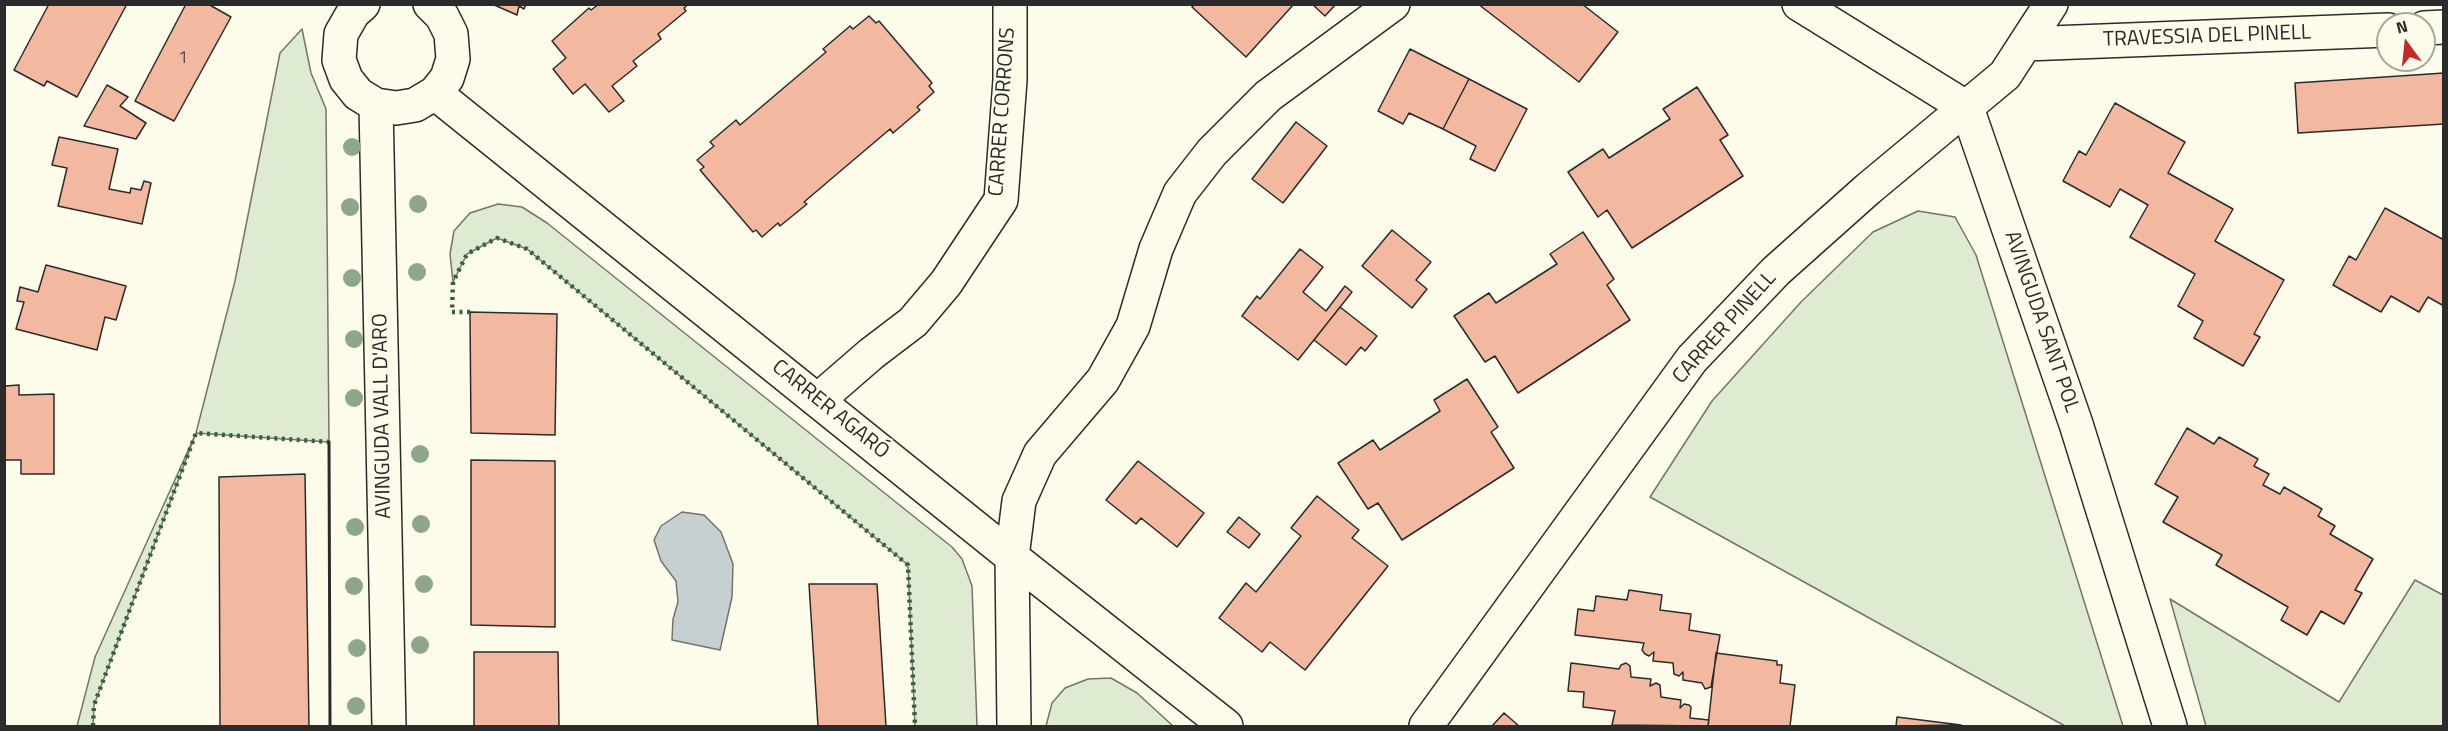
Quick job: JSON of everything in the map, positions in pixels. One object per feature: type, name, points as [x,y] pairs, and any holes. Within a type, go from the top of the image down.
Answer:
[{"type":"street","points":[[353,7],[341,34],[339,60],[346,79],[358,94],[376,105],[396,108],[415,105],[435,93],[447,78],[453,59],[451,34],[442,16],[430,4]]},
{"type":"street","name":"CARRER CORRONS","points":[[818,400],[871,354],[913,322],[946,283],[1001,200],[1010,80],[1010,4]]},
{"type":"street","points":[[1014,726],[1012,557],[1019,501],[1040,454],[1103,380],[1133,326],[1156,249],[1180,193],[1212,152],[1268,96],[1393,4]]},
{"type":"street","points":[[1799,4],[1967,108]]},
{"type":"street","name":"CARRER PINELL","points":[[1426,726],[1692,358],[1776,271],[1868,189],[2006,75],[2050,4]]},
{"type":"street","name":"TRAVESSIA DEL PINELL","points":[[2025,44],[2376,30]]},
{"type":"street","name":"CARRER AGARÓ","points":[[435,93],[1226,726]]},
{"type":"street","name":"AVINGUDA VALL D'ARO","points":[[376,105],[389,726]]},
{"type":"street","name":"AVINGUDA SANT POL","points":[[1967,108],[2076,424],[2170,726]]},
{"type":"green space","points":[[302,29],[311,73],[326,109],[329,442],[196,433],[235,281],[280,53]]},
{"type":"green space","points":[[498,204],[522,207],[547,223],[952,547],[962,559],[972,586],[977,726],[915,726],[908,565],[527,249],[497,238],[467,254],[453,282],[450,254],[454,231],[470,213]]},
{"type":"green space","points":[[1918,211],[1955,217],[1976,255],[2123,726],[2065,726],[1650,497],[1712,401],[1801,302],[1873,232]]},
{"type":"green space","points":[[196,433],[94,705],[93,726],[77,726],[95,657]]},
{"type":"green space","points":[[2415,580],[2443,595],[2443,726],[2206,726],[2170,599],[2339,702]]},
{"type":"green space","points":[[1111,678],[1137,693],[1173,726],[1046,726],[1052,703],[1065,688],[1088,679]]},
{"type":"shaded area","points":[[682,512],[704,515],[721,532],[733,564],[732,597],[720,650],[672,640],[673,619],[678,602],[676,581],[661,561],[654,540],[661,526]]},
{"type":"building","points":[[49,4],[127,4],[77,97],[47,81],[44,86],[14,70]]},
{"type":"building","points":[[186,4],[208,4],[231,17],[174,121],[135,101]]},
{"type":"building","points":[[492,4],[526,4],[524,9],[519,6],[517,15]]},
{"type":"building","points":[[599,4],[689,4],[684,8],[686,11],[658,34],[661,39],[633,61],[637,66],[612,86],[624,101],[609,112],[585,84],[573,94],[553,69],[566,58],[552,41],[589,8],[591,10]]},
{"type":"building","points":[[1195,4],[1294,4],[1246,57],[1192,7]]},
{"type":"building","points":[[1312,4],[1336,4],[1325,16]]},
{"type":"building","points":[[1478,4],[1582,4],[1618,32],[1579,82]]},
{"type":"building","points":[[869,16],[876,23],[879,21],[932,83],[929,86],[934,92],[917,107],[920,110],[893,133],[890,129],[804,202],[807,204],[780,226],[778,223],[762,237],[756,230],[753,232],[700,170],[704,167],[697,160],[714,146],[710,142],[736,120],[740,125],[826,52],[823,49],[850,26],[853,29]]},
{"type":"building","points":[[1410,49],[1469,79],[1443,129],[1409,113],[1403,124],[1378,111]]},
{"type":"building","points":[[2444,73],[2444,124],[2298,133],[2295,83]]},
{"type":"building","points":[[1469,79],[1527,109],[1495,171],[1470,159],[1476,146],[1443,129]]},
{"type":"building","points":[[107,85],[128,97],[120,106],[146,123],[136,139],[84,126]]},
{"type":"building","points":[[1697,87],[1728,135],[1720,140],[1743,176],[1632,248],[1607,210],[1598,217],[1568,172],[1603,149],[1609,158],[1670,119],[1663,109]]},
{"type":"building","points":[[2115,103],[2185,142],[2168,173],[2233,209],[2215,241],[2284,280],[2254,334],[2260,337],[2243,366],[2194,338],[2203,321],[2178,306],[2195,274],[2130,237],[2148,205],[2120,189],[2110,207],[2063,181],[2079,151],[2086,155]]},
{"type":"building","points":[[1296,122],[1327,146],[1283,203],[1252,179]]},
{"type":"building","points":[[59,137],[118,149],[109,189],[130,193],[131,188],[141,190],[144,181],[151,183],[142,224],[58,206],[67,168],[52,165]]},
{"type":"building","points":[[2385,208],[2444,240],[2444,306],[2428,297],[2419,312],[2391,296],[2381,312],[2333,285],[2349,256],[2356,260]]},
{"type":"building","points":[[1392,230],[1431,262],[1416,280],[1427,289],[1412,308],[1362,266]]},
{"type":"building","points":[[1583,232],[1614,279],[1607,285],[1630,320],[1518,393],[1495,356],[1485,362],[1454,316],[1489,293],[1496,303],[1557,264],[1550,254]]},
{"type":"building","points":[[1300,249],[1323,267],[1303,292],[1326,311],[1345,286],[1352,292],[1298,360],[1242,316],[1257,296],[1260,299]]},
{"type":"building","points":[[46,265],[126,286],[116,320],[105,317],[97,350],[16,329],[24,302],[17,301],[20,287],[38,292]]},
{"type":"building","points":[[1340,307],[1377,336],[1365,351],[1361,347],[1346,365],[1314,340]]},
{"type":"building","points":[[470,312],[557,314],[555,435],[471,433]]},
{"type":"building","points":[[1467,379],[1498,427],[1491,432],[1514,468],[1402,540],[1378,503],[1368,509],[1338,463],[1373,440],[1380,450],[1440,411],[1434,400]]},
{"type":"building","points":[[19,385],[19,395],[54,394],[54,474],[21,474],[21,460],[4,460],[5,386]]},
{"type":"building","points":[[2187,428],[2214,444],[2219,437],[2258,459],[2254,466],[2269,474],[2263,485],[2280,494],[2284,487],[2322,509],[2318,516],[2335,526],[2330,534],[2373,559],[2355,590],[2362,593],[2344,624],[2321,611],[2307,635],[2281,620],[2288,607],[2216,565],[2222,555],[2163,522],[2178,497],[2155,484]]},
{"type":"building","points":[[471,460],[555,461],[555,627],[471,625]]},
{"type":"building","points":[[1138,461],[1204,513],[1177,547],[1141,518],[1136,524],[1106,500]]},
{"type":"building","points":[[305,474],[309,726],[220,726],[219,477]]},
{"type":"building","points":[[1317,496],[1359,530],[1352,538],[1388,566],[1305,670],[1270,642],[1262,652],[1219,618],[1246,583],[1256,592],[1301,536],[1291,528]]},
{"type":"building","points":[[1239,517],[1260,534],[1249,548],[1227,532]]},
{"type":"building","points":[[809,584],[877,584],[886,726],[818,726]]},
{"type":"building","points":[[1629,590],[1662,595],[1660,610],[1691,614],[1689,630],[1720,635],[1711,687],[1705,689],[1702,683],[1683,680],[1683,672],[1679,676],[1674,674],[1673,663],[1653,661],[1654,652],[1649,656],[1642,650],[1644,643],[1575,635],[1578,609],[1594,611],[1596,596],[1627,600]]},
{"type":"building","points":[[474,652],[558,652],[559,726],[474,726]]},
{"type":"building","points":[[1716,653],[1777,661],[1777,665],[1782,665],[1780,683],[1795,685],[1790,726],[1708,726]]},
{"type":"building","points":[[1571,663],[1619,669],[1626,663],[1630,666],[1631,677],[1651,679],[1650,686],[1656,683],[1660,685],[1661,697],[1681,700],[1680,708],[1684,704],[1691,707],[1690,718],[1709,720],[1708,726],[1612,725],[1615,711],[1583,707],[1584,692],[1568,691]]},
{"type":"building","points":[[1504,713],[1519,726],[1492,726]]},
{"type":"building","points":[[1897,717],[1961,725],[1896,726]]},
{"type":"hedge","points":[[470,312],[452,312],[453,282],[467,254],[497,238],[527,249],[908,565],[915,726]]},
{"type":"hedge","points":[[93,726],[94,705],[196,433],[329,442]]},
{"type":"wall","points":[[329,442],[330,726]]}]
